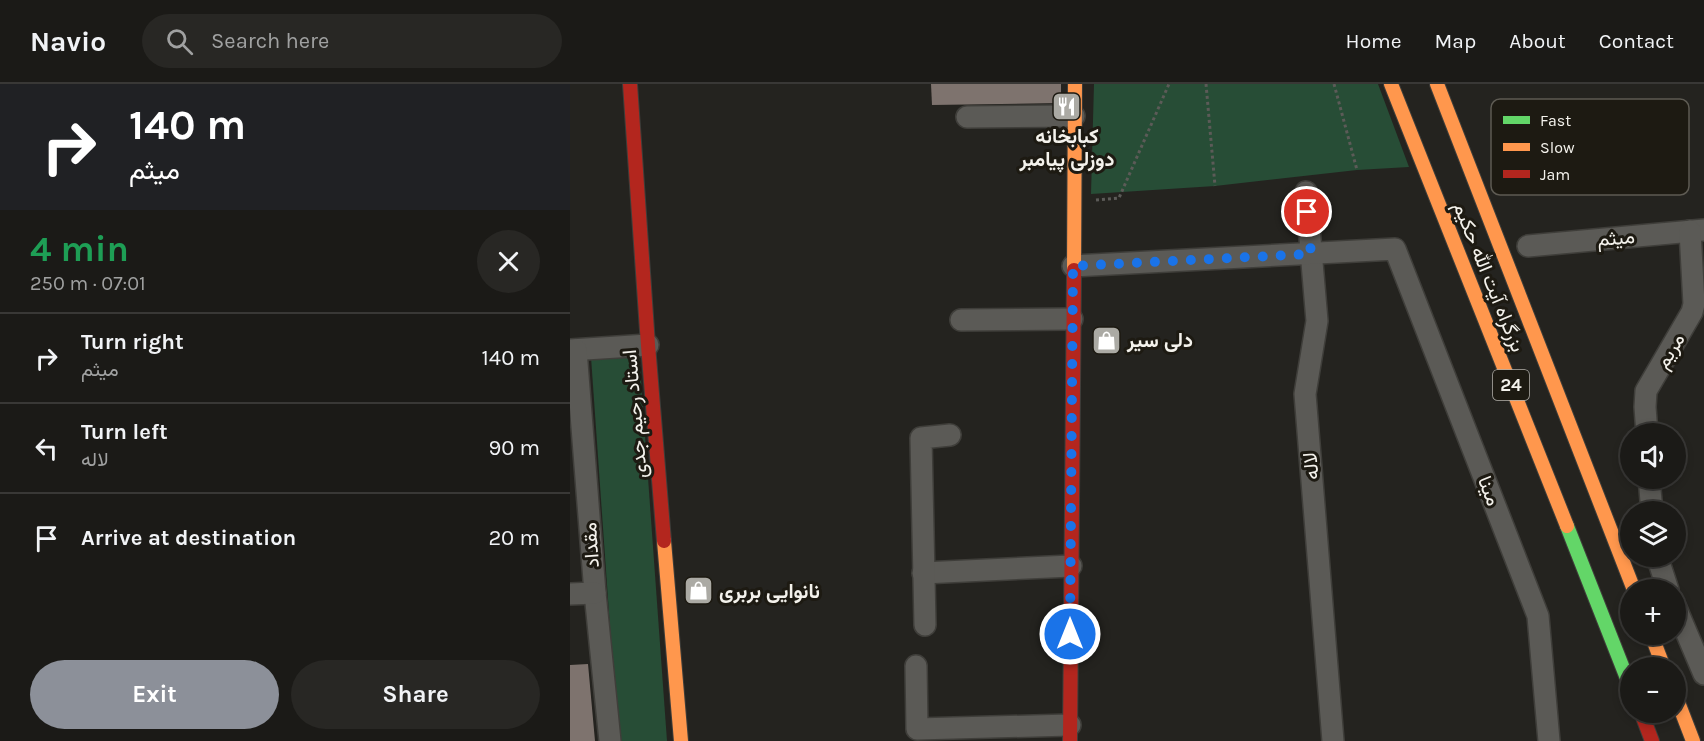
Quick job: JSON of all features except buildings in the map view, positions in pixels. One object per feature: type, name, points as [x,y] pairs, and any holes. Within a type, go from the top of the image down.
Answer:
[{"type":"main road","name":"استاد رحیم جدی","points":[[630,84],[648,345],[681,741]]},
{"type":"main road","points":[[1070,733],[1075,84]]},
{"type":"main road","name":"بزرگراه آیت الله حکیم","points":[[1391,84],[1620,659]]},
{"type":"main road","name":"بزرگراه آیت الله حکیم","points":[[1437,84],[1630,579]]},
{"type":"main road","points":[[1636,723],[1640,741]]},
{"type":"main road","points":[[1645,723],[1652,741]]},
{"type":"main road","points":[[1686,723],[1693,741]]},
{"type":"street","points":[[967,117],[1074,116]]},
{"type":"street","name":"لاله","points":[[1306,192],[1317,321],[1305,394],[1333,741]]},
{"type":"street","name":"میثم","points":[[1528,246],[1697,231]]},
{"type":"street","name":"مریم","points":[[1646,423],[1646,391],[1692,312],[1697,231]]},
{"type":"street","name":"مینا","points":[[1311,254],[1395,249],[1538,615],[1549,741]]},
{"type":"street","points":[[1073,266],[1311,254]]},
{"type":"street","points":[[961,320],[1072,319]]},
{"type":"street","points":[[573,350],[648,345]]},
{"type":"street","name":"مقداد","points":[[573,350],[610,741]]},
{"type":"street","points":[[925,625],[921,438],[950,435]]},
{"type":"street","points":[[923,573],[1071,566]]},
{"type":"street","points":[[570,594],[595,593]]},
{"type":"street","points":[[1686,632],[1704,674]]},
{"type":"street","points":[[916,666],[916,729],[1070,733]]},
{"type":"path","points":[[1119,198],[1169,84]]},
{"type":"path","points":[[1206,84],[1215,186]]},
{"type":"path","points":[[1334,84],[1357,170]]},
{"type":"green space","points":[[1094,84],[1378,84],[1409,167],[1357,170],[1215,186],[1091,194]]},
{"type":"green space","points":[[639,353],[667,741],[618,741],[591,357]]},
{"type":"traffic: fast","points":[[1567,526],[1620,661]]},
{"type":"traffic: slow","points":[[1074,270],[1075,84]]},
{"type":"traffic: slow","points":[[1391,84],[1567,526]]},
{"type":"traffic: slow","points":[[1437,84],[1630,579]]},
{"type":"traffic: slow","points":[[664,541],[681,741]]},
{"type":"traffic: slow","points":[[1655,645],[1660,657]]},
{"type":"traffic: slow","points":[[1686,723],[1693,741]]},
{"type":"traffic: jam","points":[[630,84],[664,541]]},
{"type":"traffic: jam","points":[[1070,741],[1074,270]]},
{"type":"traffic: jam","points":[[1645,723],[1652,741]]},
{"type":"place","name":"کبابخانه دوزلی پیامبر","points":[[1067,106]]},
{"type":"place","name":"دلی سیر","points":[[1106,340]]},
{"type":"place","name":"نانوایی بربری","points":[[698,591]]},
{"type":"route","points":[[1070,634],[1073,266],[1311,254],[1307,212]]}]
